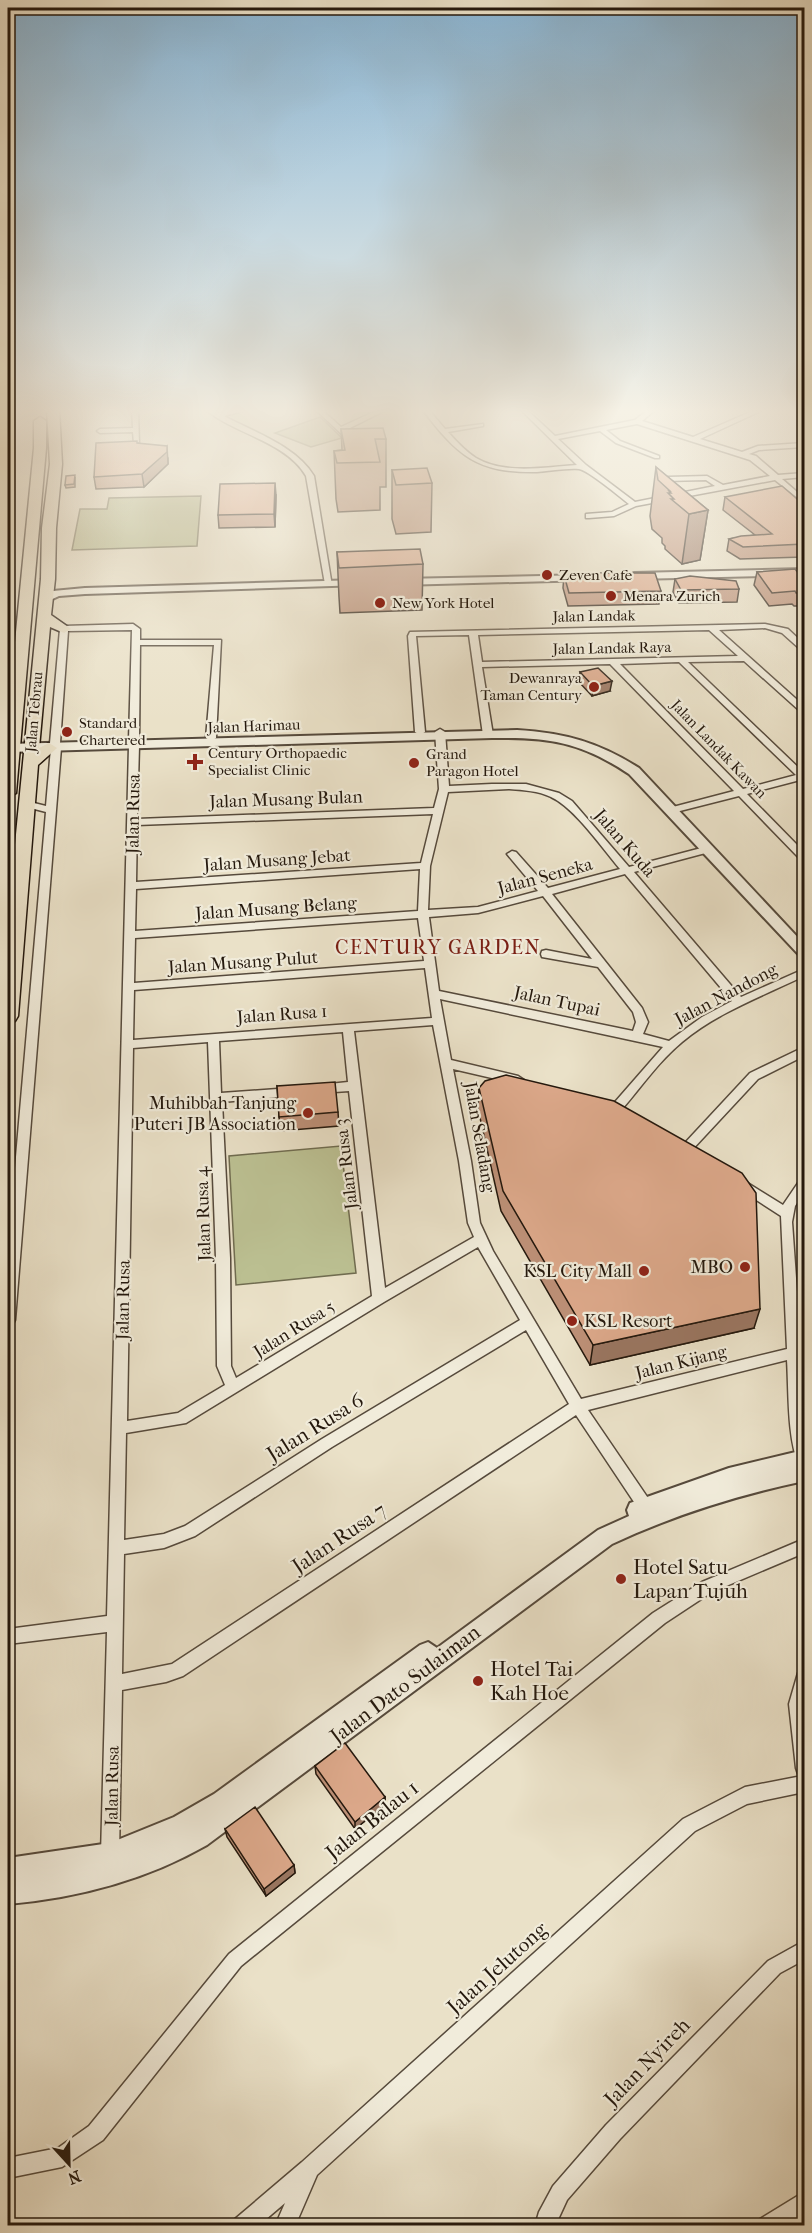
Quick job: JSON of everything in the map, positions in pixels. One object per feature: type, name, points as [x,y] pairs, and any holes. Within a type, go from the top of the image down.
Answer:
[{"type":"highway","name":"Jalan Tebrau","points":[[8,794],[11,726],[32,513]]},
{"type":"highway","name":"Jalan Tebrau","points":[[8,1016],[48,579],[51,513]]},
{"type":"highway","points":[[44,617],[64,629]]},
{"type":"highway","points":[[31,752],[54,746]]},
{"type":"street","points":[[316,513],[329,584]]},
{"type":"street","points":[[589,516],[616,513]]},
{"type":"street","points":[[625,577],[804,572]]},
{"type":"street","points":[[46,598],[57,593],[85,591],[603,577]]},
{"type":"street","points":[[48,579],[48,583],[53,586],[85,591]]},
{"type":"street","points":[[8,1320],[64,629],[133,627],[136,629],[136,643],[218,642],[211,738]]},
{"type":"street","points":[[711,627],[804,710]]},
{"type":"street","name":"Jalan Landak","points":[[420,732],[413,634],[773,627],[785,631],[804,648]]},
{"type":"street","points":[[473,632],[491,733]]},
{"type":"street","name":"Jalan Rusa","points":[[110,1855],[136,643]]},
{"type":"street","name":"Jalan Landak Raya","points":[[479,665],[747,658]]},
{"type":"street","points":[[681,660],[804,777]]},
{"type":"street","name":"Jalan Landak Kawan","points":[[613,662],[804,857]]},
{"type":"street","name":"Jalan Harimau","points":[[134,743],[211,738],[420,732],[440,734]]},
{"type":"street","name":"Jalan Harimau","points":[[54,746],[491,733],[554,736],[594,746],[621,760],[634,771],[804,952]]},
{"type":"street","name":"Jalan Seladang","points":[[440,734],[444,789],[425,866],[423,914],[438,1021],[465,1161],[474,1223],[480,1240],[578,1406],[648,1511]]},
{"type":"street","points":[[10,751],[31,752]]},
{"type":"street","points":[[672,810],[804,777]]},
{"type":"street","name":"Jalan Kuda","points":[[444,789],[529,787],[554,793],[569,803],[740,1003]]},
{"type":"street","points":[[26,804],[51,810]]},
{"type":"street","name":"Jalan Musang Bulan","points":[[133,822],[440,811]]},
{"type":"street","name":"Jalan Seneka","points":[[423,914],[490,908],[708,849]]},
{"type":"street","points":[[512,854],[546,893],[642,1018],[637,1036]]},
{"type":"street","name":"Jalan Musang Jebat","points":[[132,886],[425,866]]},
{"type":"street","name":"Jalan Musang Belang","points":[[131,935],[423,914]]},
{"type":"street","points":[[546,954],[600,964]]},
{"type":"street","name":"Jalan Musang Pulut","points":[[130,987],[430,964]]},
{"type":"street","name":"Jalan Nandong","points":[[620,1106],[671,1045],[688,1031],[804,972]]},
{"type":"street","name":"Jalan Tupai","points":[[435,994],[671,1045]]},
{"type":"street","name":"Jalan Rusa 1","points":[[128,1044],[438,1021]]},
{"type":"street","name":"Jalan Rusa 3","points":[[348,1026],[379,1298]]},
{"type":"street","name":"Jalan Rusa 4","points":[[213,1037],[223,1258],[224,1366],[233,1387]]},
{"type":"street","points":[[686,1148],[754,1076],[804,1051]]},
{"type":"street","points":[[446,1063],[535,1084]]},
{"type":"street","points":[[216,1098],[355,1086]]},
{"type":"street","points":[[728,1176],[787,1214]]},
{"type":"street","points":[[804,1183],[789,1205],[787,1214],[796,1344],[799,1438],[804,1460]]},
{"type":"street","name":"Jalan Rusa 5","points":[[120,1428],[181,1419],[379,1298],[480,1240]]},
{"type":"street","name":"Jalan Rusa 6","points":[[117,1548],[164,1541],[190,1532],[327,1443],[529,1321]]},
{"type":"street","name":"Jalan Kijang","points":[[578,1406],[796,1344]]},
{"type":"street","name":"Jalan Rusa 7","points":[[114,1683],[177,1670],[578,1406]]},
{"type":"street","name":"Jalan Dato Sulaiman","points":[[8,1892],[94,1879],[127,1871],[162,1858],[188,1844],[581,1553],[648,1511],[729,1477],[804,1460]]},
{"type":"street","name":"Jalan Dato Sulaiman","points":[[8,1870],[110,1855],[182,1826],[222,1802],[573,1547],[620,1517],[804,1472]]},
{"type":"street","name":"Jalan Balau 1","points":[[8,2168],[62,2157],[96,2133],[235,1960],[659,1618],[707,1587],[804,1546]]},
{"type":"street","points":[[8,1636],[115,1623]]},
{"type":"street","points":[[804,1679],[797,1704],[804,1768]]},
{"type":"street","name":"Jalan Jelutong","points":[[242,2226],[309,2169],[689,1825],[745,1796],[804,1784]]},
{"type":"street","name":"Jalan Nyireh","points":[[545,2226],[546,2219],[560,2193],[613,2132],[774,1967],[804,1950]]},
{"type":"street","points":[[285,2226],[309,2169]]},
{"type":"street","points":[[767,2226],[804,2202]]},
{"type":"green space","points":[[79,513],[200,513],[197,546],[72,550]]},
{"type":"green space","points":[[341,1146],[356,1273],[236,1285],[229,1156]]},
{"type":"building","points":[[218,513],[274,513],[274,514]]},
{"type":"building","points":[[746,513],[804,513],[804,544],[743,547],[729,539],[741,536],[772,534]]},
{"type":"building","points":[[420,549],[423,564],[339,568],[337,552]]},
{"type":"building","points":[[795,569],[799,574],[804,571],[804,593],[795,591],[772,593],[757,572]]},
{"type":"building","points":[[655,573],[661,591],[569,593],[564,575]]},
{"type":"building","points":[[690,576],[736,581],[739,589],[681,590],[675,579]]},
{"type":"building","points":[[598,668],[612,681],[593,686],[580,672]]},
{"type":"building","name":"KSL City Mall","points":[[506,1075],[614,1101],[742,1173],[756,1193],[760,1309],[593,1345],[503,1191],[479,1088],[485,1081]]},
{"type":"building","points":[[335,1082],[338,1112],[279,1117],[277,1086]]},
{"type":"building","points":[[345,1743],[385,1797],[355,1822],[315,1766]]},
{"type":"building","points":[[255,1807],[294,1865],[264,1889],[225,1829]]},
{"type":"place","name":"Zeven Cafe","points":[[547,575]]},
{"type":"place","name":"Menara Zurich","points":[[611,596]]},
{"type":"place","name":"New York Hotel","points":[[380,603]]},
{"type":"place","name":"Dewanraya Taman Century","points":[[594,687]]},
{"type":"place","name":"Standard Chartered","points":[[67,732]]},
{"type":"place","name":"Century Orthopaedic Specialist Clinic","points":[[195,762]]},
{"type":"place","name":"Grand Paragon Hotel","points":[[414,763]]},
{"type":"place","name":"Muhibbah Tanjung Puteri JB Association","points":[[308,1113]]},
{"type":"place","name":"MBO","points":[[745,1267]]},
{"type":"place","name":"KSL City Mall","points":[[644,1271]]},
{"type":"place","name":"KSL Resort","points":[[572,1321]]},
{"type":"place","name":"Hotel Satu Lapan Tujuh","points":[[621,1579]]},
{"type":"place","name":"Hotel Tai Kah Hoe","points":[[478,1681]]},
{"type":"district","name":"CENTURY GARDEN","points":[[438,947]]}]
